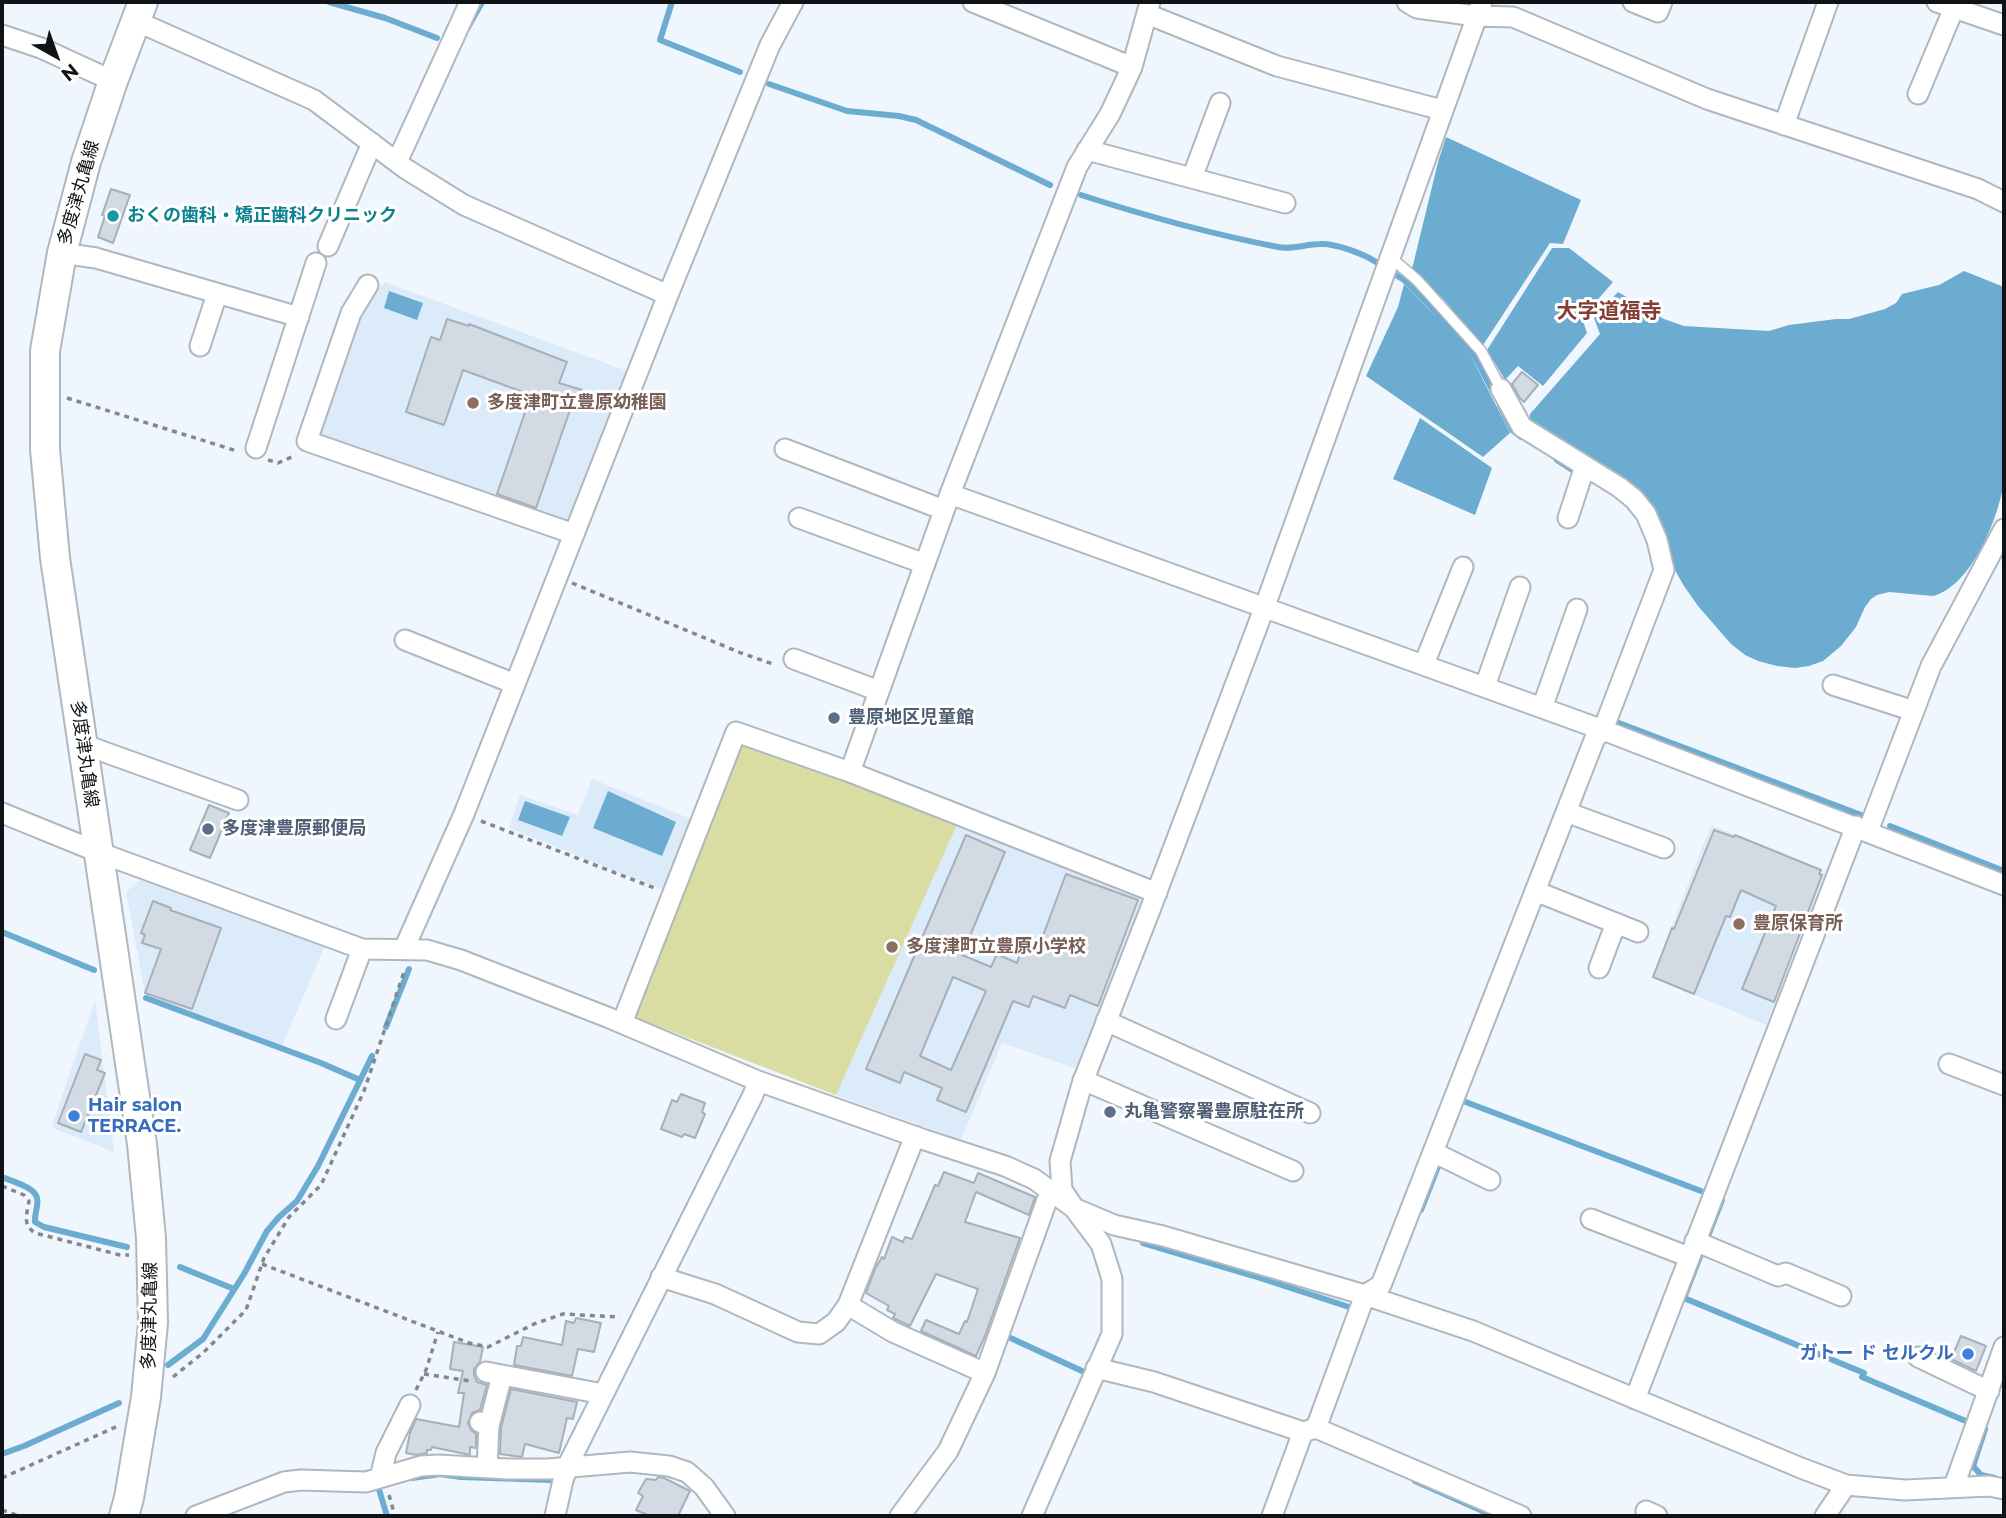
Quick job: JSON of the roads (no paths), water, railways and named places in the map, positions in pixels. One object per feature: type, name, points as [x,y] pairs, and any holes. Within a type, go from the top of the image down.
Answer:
[{"type":"main road","name":"多度津丸亀線","points":[[124,1516],[146,1397],[153,1323],[151,1238],[142,1144],[55,558],[45,449],[45,351],[62,253],[86,162],[140,12]]},
{"type":"street","points":[[397,162],[470,2]]},
{"type":"street","points":[[408,949],[558,578],[668,295],[770,45],[793,2]]},
{"type":"street","points":[[973,2],[1132,67]]},
{"type":"street","points":[[1408,2],[1417,8],[1479,9],[1513,17],[1707,99],[1978,189],[2004,202]]},
{"type":"street","points":[[1633,2],[1658,12],[1662,2]]},
{"type":"street","points":[[1784,125],[1828,2]]},
{"type":"street","points":[[1918,94],[1946,5],[2004,25]]},
{"type":"street","points":[[850,772],[947,502],[1076,167],[1110,114],[1132,67],[1148,8],[1277,66],[1442,110]]},
{"type":"street","points":[[1032,1516],[1112,1334],[1112,1279],[1101,1244],[1062,1190],[1060,1161],[1083,1080],[1265,606],[1479,9]]},
{"type":"street","points":[[140,12],[314,100],[397,162],[464,205],[668,295]]},
{"type":"street","points":[[2,35],[41,48],[113,81]]},
{"type":"street","points":[[1192,178],[1220,103]]},
{"type":"street","points":[[328,246],[372,143]]},
{"type":"street","points":[[1087,150],[1285,203]]},
{"type":"street","points":[[62,253],[96,258],[299,317]]},
{"type":"street","points":[[254,453],[316,263]]},
{"type":"street","points":[[368,285],[351,313],[307,441],[574,534]]},
{"type":"street","points":[[200,346],[217,293]]},
{"type":"street","points":[[1272,1516],[1365,1295],[1381,1286],[1439,1155],[1541,893],[1566,812],[1595,738],[1603,730],[1664,570],[1657,540],[1646,514],[1633,499],[1619,487],[1522,427],[1502,389]]},
{"type":"street","points":[[785,449],[1265,606],[1603,730],[2004,885]]},
{"type":"street","points":[[1568,518],[1585,466]]},
{"type":"street","points":[[799,518],[925,564]]},
{"type":"street","points":[[1634,1399],[1699,1247],[1862,828],[1931,666],[2004,532]]},
{"type":"street","points":[[1424,664],[1463,568]]},
{"type":"street","points":[[1485,687],[1520,587]]},
{"type":"street","points":[[1542,708],[1577,609]]},
{"type":"street","points":[[405,640],[515,684]]},
{"type":"street","points":[[794,659],[879,691]]},
{"type":"street","points":[[1833,685],[1914,711]]},
{"type":"street","points":[[622,1023],[736,732],[850,772],[1157,893]]},
{"type":"street","points":[[82,744],[238,800]]},
{"type":"street","points":[[1566,812],[1664,848]]},
{"type":"street","points":[[2,813],[98,852],[362,949],[427,950],[461,960],[622,1023],[758,1081],[1005,1167],[1034,1179],[1074,1208],[1114,1225],[1163,1236],[1365,1295],[1473,1331],[1846,1485],[1905,1490],[1955,1486],[2004,1489]]},
{"type":"street","points":[[1541,893],[1638,932]]},
{"type":"street","points":[[1599,968],[1616,923]]},
{"type":"street","points":[[336,1020],[362,949]]},
{"type":"street","points":[[1106,1021],[1310,1113]]},
{"type":"street","points":[[1949,1064],[2004,1085]]},
{"type":"street","points":[[1083,1080],[1293,1171]]},
{"type":"street","points":[[555,1516],[567,1468],[758,1081]]},
{"type":"street","points":[[661,1277],[715,1294],[798,1332],[819,1334],[836,1322],[848,1306],[915,1136]]},
{"type":"street","points":[[1439,1155],[1490,1180]]},
{"type":"street","points":[[900,1516],[948,1451],[985,1373],[1052,1191]]},
{"type":"street","points":[[1591,1219],[1699,1247],[1778,1276],[1786,1273],[1841,1296]]},
{"type":"street","points":[[848,1306],[893,1332],[985,1373]]},
{"type":"street","points":[[1955,1486],[2004,1347]]},
{"type":"street","points":[[1918,1357],[1989,1391]]},
{"type":"street","points":[[1096,1368],[1154,1382],[1310,1430],[1521,1516]]},
{"type":"street","points":[[487,1467],[484,1424],[496,1378],[603,1394]]},
{"type":"street","points":[[380,1478],[386,1453],[410,1405]]},
{"type":"street","points":[[196,1516],[284,1482],[366,1482],[421,1466],[438,1465],[508,1469],[567,1468],[630,1462],[669,1466],[687,1472],[704,1488],[725,1516]]},
{"type":"street","points":[[1825,1516],[1846,1485]]},
{"type":"lane","points":[[1390,257],[1417,280],[1481,351],[1502,389]]},
{"type":"water","points":[[1446,137],[1581,200],[1563,244],[1550,243],[1483,345],[1444,300],[1412,269]]},
{"type":"water","points":[[1552,248],[1569,248],[1613,282],[1582,318],[1587,333],[1543,386],[1518,366],[1505,380],[1487,350]]},
{"type":"water","points":[[1964,271],[2004,287],[2005,474],[1990,531],[1971,565],[1947,590],[1933,596],[1889,592],[1877,595],[1865,607],[1856,627],[1841,646],[1823,661],[1809,666],[1795,668],[1758,661],[1731,644],[1684,586],[1673,567],[1665,537],[1530,423],[1530,414],[1600,334],[1594,318],[1618,292],[1664,319],[1684,326],[1769,331],[1789,325],[1849,319],[1885,309],[1896,303],[1902,294],[1939,285]]},
{"type":"water","points":[[1404,284],[1472,358],[1510,433],[1483,457],[1366,376],[1398,307]]},
{"type":"water","points":[[389,291],[423,303],[417,320],[384,308]]},
{"type":"water","points":[[1420,418],[1492,468],[1475,515],[1393,479]]},
{"type":"water","points":[[608,791],[676,822],[662,856],[593,828]]},
{"type":"water","points":[[525,801],[570,817],[562,836],[518,820]]},
{"type":"waterway","points":[[329,2],[385,18],[437,38]]},
{"type":"waterway","points":[[467,29],[482,2]]},
{"type":"waterway","points":[[672,2],[660,40],[740,72]]},
{"type":"waterway","points":[[769,84],[847,111],[916,120],[1050,185]]},
{"type":"waterway","points":[[1081,195],[1228,236],[1283,248],[1333,245],[1376,262]]},
{"type":"waterway","points":[[1396,275],[1430,306],[1475,357],[1494,393]]},
{"type":"waterway","points":[[1500,406],[1512,430],[1521,437]]},
{"type":"waterway","points":[[1557,460],[1574,471]]},
{"type":"waterway","points":[[1611,720],[1861,815]]},
{"type":"waterway","points":[[1890,826],[2004,871]]},
{"type":"waterway","points":[[2,932],[94,970]]},
{"type":"waterway","points":[[386,1027],[409,969]]},
{"type":"waterway","points":[[146,998],[360,1080]]},
{"type":"waterway","points":[[168,1365],[203,1339],[244,1274],[267,1231],[297,1201],[318,1166],[372,1056]]},
{"type":"waterway","points":[[1463,1101],[1701,1191]]},
{"type":"waterway","points":[[1421,1210],[1441,1159]]},
{"type":"waterway","points":[[2,1177],[35,1194],[35,1222],[44,1227],[127,1247]]},
{"type":"waterway","points":[[1722,1200],[1684,1298],[1864,1373],[1862,1377],[1968,1422]]},
{"type":"waterway","points":[[1143,1243],[1349,1307]]},
{"type":"waterway","points":[[180,1267],[234,1289]]},
{"type":"waterway","points":[[1004,1335],[1082,1371]]},
{"type":"waterway","points":[[2,1454],[119,1403]]},
{"type":"waterway","points":[[1985,1429],[1973,1466],[1981,1475],[1995,1478]]},
{"type":"waterway","points":[[412,1478],[440,1474],[552,1480]]},
{"type":"waterway","points":[[1415,1481],[1494,1516]]},
{"type":"waterway","points":[[378,1486],[387,1516]]},
{"type":"place","name":"おくの歯科・矯正歯科クリニック","points":[[113,216]]},
{"type":"place","name":"多度津町立豊原幼稚園","points":[[473,403]]},
{"type":"place","name":"豊原地区児童館","points":[[834,718]]},
{"type":"place","name":"多度津豊原郵便局","points":[[208,829]]},
{"type":"place","name":"豊原保育所","points":[[1739,924]]},
{"type":"place","name":"多度津町立豊原小学校","points":[[892,947]]},
{"type":"place","name":"丸亀警察署豊原駐在所","points":[[1110,1112]]},
{"type":"place","name":"Hair salon TERRACE.","points":[[74,1116]]},
{"type":"place","name":"ガトー ド セルクル","points":[[1968,1354]]},
{"type":"district","name":"大字道福寺","points":[[1609,312]]}]
